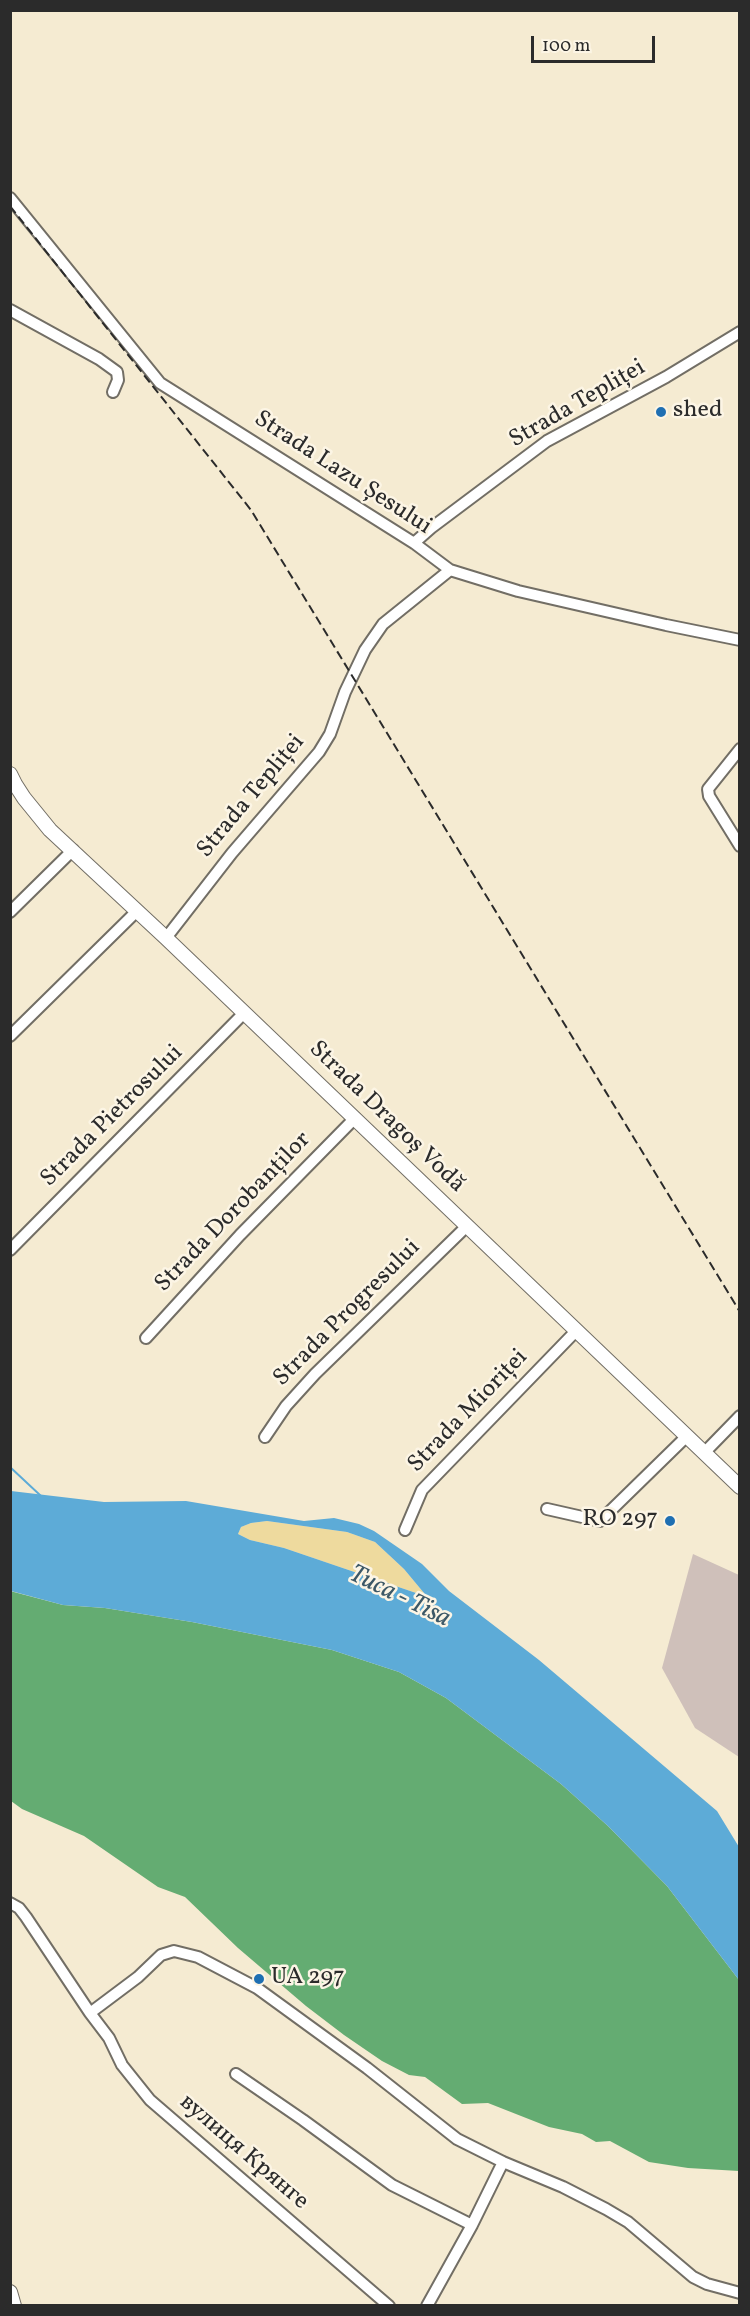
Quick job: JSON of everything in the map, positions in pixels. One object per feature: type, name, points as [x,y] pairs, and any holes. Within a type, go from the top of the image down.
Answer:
[{"type":"main road","name":"Strada Dragoș Vodă","points":[[10,774],[34,811],[73,850],[740,1487]]},
{"type":"main road","points":[[10,2292],[14,2306]]},
{"type":"street","name":"Strada Lazu Șesului","points":[[10,198],[160,383],[414,543],[450,570],[528,593],[740,640]]},
{"type":"street","points":[[10,310],[99,359],[117,372],[118,380],[113,392]]},
{"type":"street","name":"Strada Tepliței","points":[[414,543],[548,441],[666,378],[740,332]]},
{"type":"street","name":"Strada Tepliței","points":[[166,938],[232,853],[319,752],[330,734],[345,692],[365,650],[383,624],[450,570]]},
{"type":"street","points":[[740,749],[708,789],[709,796],[740,846]]},
{"type":"street","points":[[10,912],[73,850]]},
{"type":"street","points":[[10,1036],[136,911]]},
{"type":"street","name":"Strada Pietrosului","points":[[10,1250],[244,1013]]},
{"type":"street","name":"Strada Dorobanților","points":[[146,1338],[240,1235],[355,1119]]},
{"type":"street","name":"Strada Progresului","points":[[265,1437],[286,1406],[315,1374],[467,1226]]},
{"type":"street","name":"Strada Mioriței","points":[[405,1530],[422,1490],[576,1331]]},
{"type":"street","points":[[704,1453],[740,1416]]},
{"type":"street","points":[[547,1509],[600,1521],[686,1437]]},
{"type":"street","name":"вулиця Крянге","points":[[10,1903],[19,1908],[26,1917],[109,2038],[122,2065],[150,2100],[389,2306]]},
{"type":"street","points":[[90,2013],[138,1977],[161,1955],[174,1951],[191,1955],[257,1988],[367,2068],[457,2139],[503,2162],[563,2187],[628,2222],[693,2277],[707,2284],[740,2293]]},
{"type":"street","points":[[236,2074],[392,2185],[472,2225]]},
{"type":"street","points":[[427,2306],[472,2225],[503,2162]]},
{"type":"shaded area","points":[[693,1554],[739,1575],[739,1757],[695,1728],[662,1668]]},
{"type":"green space","points":[[10,1591],[63,1605],[105,1608],[192,1622],[332,1650],[399,1672],[446,1698],[561,1784],[608,1826],[667,1886],[739,1980],[739,2171],[688,2168],[649,2162],[610,2141],[596,2142],[582,2134],[549,2127],[488,2103],[462,2104],[425,2077],[409,2075],[382,2061],[344,2035],[238,1948],[185,1897],[158,1887],[84,1836],[22,1809],[11,1801]]},
{"type":"sand","points":[[267,1521],[347,1532],[375,1542],[404,1569],[424,1593],[419,1594],[284,1548],[250,1540],[238,1534],[241,1527]]},
{"type":"water","name":"Тиса - Tisa","points":[[11,1491],[104,1502],[186,1501],[304,1521],[334,1518],[359,1524],[374,1531],[422,1564],[449,1591],[539,1660],[717,1811],[739,1847],[739,1980],[667,1886],[608,1826],[561,1784],[446,1698],[399,1672],[332,1650],[192,1622],[105,1608],[63,1605],[11,1591]],"holes":[[[267,1521],[347,1532],[375,1542],[404,1569],[424,1593],[419,1594],[284,1548],[250,1540],[238,1534],[241,1527]]]},
{"type":"waterway","points":[[10,1467],[41,1496]]},
{"type":"railway","points":[[10,206],[251,510],[740,1312]]},
{"type":"place","name":"shed","points":[[661,412]]},
{"type":"place","name":"RO 297","points":[[670,1521]]},
{"type":"place","name":"UA 297","points":[[259,1979]]}]
